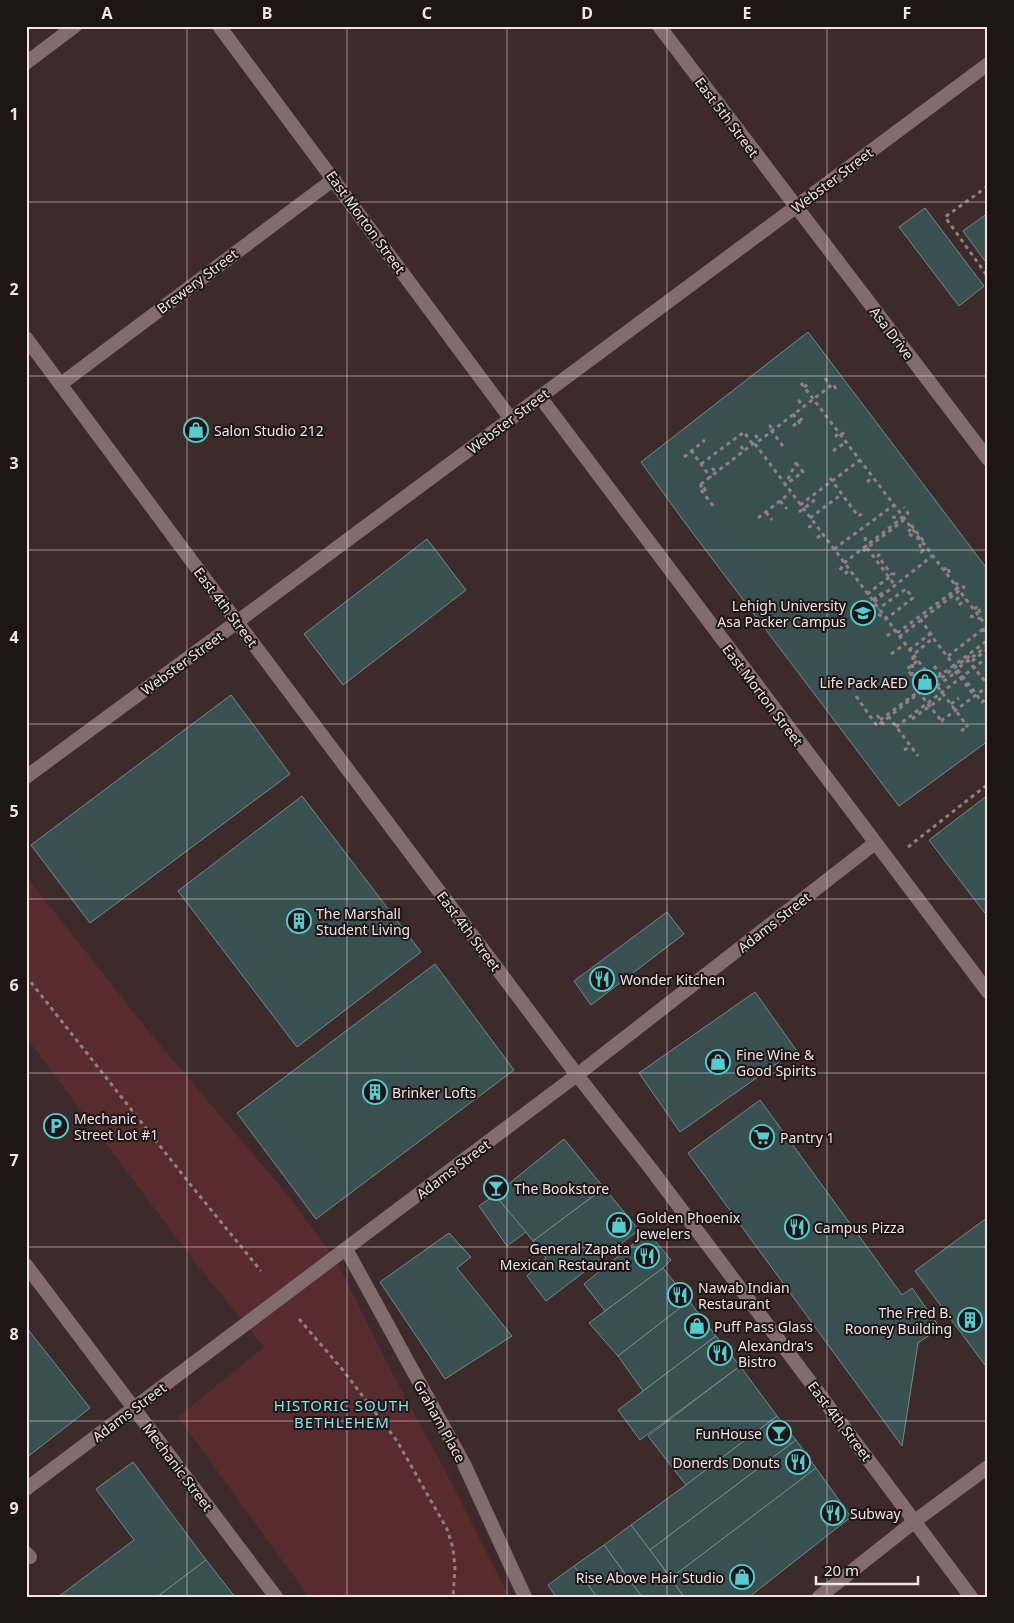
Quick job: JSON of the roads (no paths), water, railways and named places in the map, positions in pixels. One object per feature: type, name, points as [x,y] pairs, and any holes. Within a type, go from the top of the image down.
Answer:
[{"type":"street","points":[[26,63],[74,26]]},
{"type":"street","name":"East Morton Street","points":[[219,26],[511,419]]},
{"type":"street","name":"East 5th Street","points":[[659,26],[796,207]]},
{"type":"street","name":"Webster Street","points":[[26,777],[988,64]]},
{"type":"street","name":"Brewery Street","points":[[60,384],[334,179]]},
{"type":"street","name":"Asa Drive","points":[[796,207],[988,459]]},
{"type":"street","name":"East 4th Street","points":[[26,338],[577,1076],[650,1169],[971,1597]]},
{"type":"street","name":"East Morton Street","points":[[540,397],[988,992]]},
{"type":"street","name":"Adams Street","points":[[26,1489],[577,1076],[875,843]]},
{"type":"street","name":"Graham Place","points":[[346,1249],[464,1464],[525,1597]]},
{"type":"street","name":"Mechanic Street","points":[[26,1265],[276,1597]]},
{"type":"street","points":[[819,1597],[915,1521],[988,1467]]},
{"type":"place","name":"Salon Studio 212","points":[[196,430]]},
{"type":"place","name":"Lehigh University Asa Packer Campus","points":[[863,613]]},
{"type":"place","name":"Life Pack AED","points":[[925,682]]},
{"type":"place","name":"The Marshall Student Living","points":[[299,921]]},
{"type":"place","name":"Wonder Kitchen","points":[[602,979]]},
{"type":"place","name":"Fine Wine & Good Spirits","points":[[718,1062]]},
{"type":"place","name":"Brinker Lofts","points":[[375,1092]]},
{"type":"place","name":"Mechanic Street Lot #1","points":[[56,1126]]},
{"type":"place","name":"Pantry 1","points":[[762,1137]]},
{"type":"place","name":"The Bookstore","points":[[496,1188]]},
{"type":"place","name":"Golden Phoenix Jewelers","points":[[619,1225]]},
{"type":"place","name":"Campus Pizza","points":[[797,1227]]},
{"type":"place","name":"General Zapata Mexican Restaurant","points":[[647,1256]]},
{"type":"place","name":"Nawab Indian Restaurant","points":[[680,1295]]},
{"type":"place","name":"The Fred B. Rooney Building","points":[[970,1320]]},
{"type":"place","name":"Puff Pass Glass","points":[[697,1326]]},
{"type":"place","name":"Alexandra's Bistro","points":[[720,1353]]},
{"type":"place","name":"FunHouse","points":[[779,1433]]},
{"type":"place","name":"Donerds Donuts","points":[[798,1462]]},
{"type":"place","name":"Subway","points":[[833,1513]]},
{"type":"place","name":"Rise Above Hair Studio","points":[[742,1577]]},
{"type":"district","name":"HISTORIC SOUTH BETHLEHEM","points":[[342,1414]]}]
